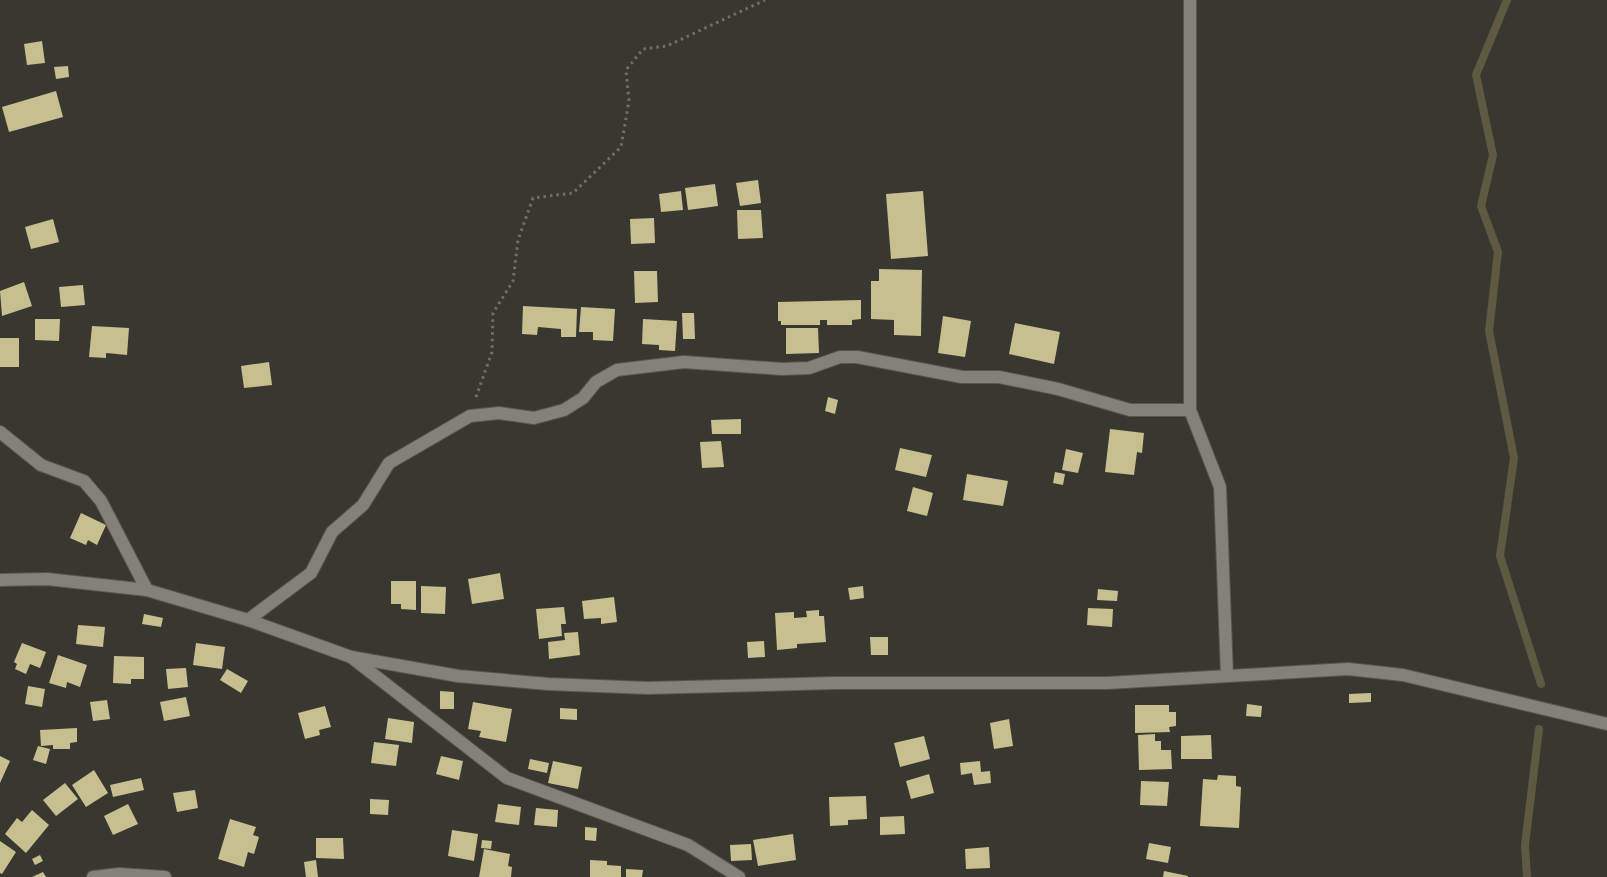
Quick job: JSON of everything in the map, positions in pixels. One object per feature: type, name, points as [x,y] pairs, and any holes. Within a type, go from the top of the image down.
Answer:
[{"type":"street","points":[[1190,0],[1190,410],[1220,487],[1227,676]]},
{"type":"street","points":[[248,620],[311,573],[332,532],[363,505],[389,463],[470,416],[499,413],[534,418],[564,410],[583,398],[596,382],[617,370],[684,362],[782,369],[809,368],[840,357],[857,357],[962,377],[999,377],[1058,389],[1130,410],[1190,410]]},
{"type":"street","points":[[0,432],[41,465],[84,481],[101,501],[147,590]]},
{"type":"street","points":[[0,580],[47,579],[147,590],[248,620],[351,657],[458,676],[548,684],[648,688],[834,683],[1107,683],[1348,669],[1403,675],[1607,724]]},
{"type":"street","points":[[351,657],[507,778],[688,846],[738,877]]},
{"type":"street","points":[[93,877],[119,874],[165,877]]},
{"type":"path","points":[[470,416],[492,352],[493,313],[513,281],[518,240],[533,198],[573,193],[621,147],[628,101],[626,70],[643,49],[667,46],[765,0]]},
{"type":"building","points":[[42,41],[45,63],[27,65],[24,44]]},
{"type":"building","points":[[68,66],[69,77],[56,79],[54,67]]},
{"type":"building","points":[[56,91],[63,117],[9,132],[2,107]]},
{"type":"building","points":[[758,180],[761,203],[740,206],[736,183]]},
{"type":"building","points":[[715,184],[718,206],[688,210],[685,188]]},
{"type":"building","points":[[681,191],[683,210],[661,212],[659,194]]},
{"type":"building","points":[[923,191],[928,256],[891,259],[886,194]]},
{"type":"building","points":[[737,210],[761,210],[763,238],[738,239]]},
{"type":"building","points":[[654,218],[655,243],[631,244],[630,219]]},
{"type":"building","points":[[53,219],[59,242],[31,249],[25,227]]},
{"type":"building","points":[[879,269],[922,270],[921,336],[894,335],[894,320],[871,319],[871,281],[879,281]]},
{"type":"building","points":[[634,271],[657,271],[658,302],[635,303]]},
{"type":"building","points":[[24,282],[32,306],[2,316],[0,291]]},
{"type":"building","points":[[83,285],[85,305],[61,307],[59,287]]},
{"type":"building","points":[[861,300],[861,319],[852,320],[852,325],[827,325],[827,320],[820,320],[820,325],[781,325],[781,321],[778,321],[778,302]]},
{"type":"building","points":[[523,306],[577,309],[576,337],[561,337],[561,329],[538,327],[537,335],[522,334]]},
{"type":"building","points":[[581,307],[615,309],[613,341],[593,340],[593,332],[579,332]]},
{"type":"building","points":[[682,313],[694,313],[695,339],[683,339]]},
{"type":"building","points":[[943,316],[971,321],[965,357],[938,353]]},
{"type":"building","points":[[35,319],[60,319],[59,341],[35,340]]},
{"type":"building","points":[[643,319],[677,321],[675,351],[659,350],[659,345],[642,344]]},
{"type":"building","points":[[1015,323],[1060,332],[1054,364],[1009,354]]},
{"type":"building","points":[[92,326],[129,328],[127,355],[106,353],[106,358],[89,357]]},
{"type":"building","points":[[786,328],[818,328],[819,353],[786,354]]},
{"type":"building","points":[[0,338],[19,338],[19,367],[0,367]]},
{"type":"building","points":[[269,362],[272,385],[244,388],[241,366]]},
{"type":"building","points":[[828,397],[838,400],[835,414],[825,411]]},
{"type":"building","points":[[741,419],[741,434],[712,434],[711,420]]},
{"type":"building","points":[[1110,429],[1144,433],[1142,453],[1137,452],[1134,475],[1105,472]]},
{"type":"building","points":[[721,441],[724,467],[702,468],[700,442]]},
{"type":"building","points":[[900,448],[932,455],[926,477],[895,470]]},
{"type":"building","points":[[1066,449],[1083,453],[1078,473],[1062,470]]},
{"type":"building","points":[[1055,472],[1065,474],[1063,485],[1053,483]]},
{"type":"building","points":[[967,474],[1008,481],[1003,506],[963,500]]},
{"type":"building","points":[[913,487],[933,493],[927,516],[907,511]]},
{"type":"building","points":[[81,513],[106,525],[97,545],[88,540],[86,545],[70,538]]},
{"type":"building","points":[[500,573],[504,599],[472,604],[468,579]]},
{"type":"building","points":[[391,581],[416,581],[416,610],[401,609],[401,604],[391,604]]},
{"type":"building","points":[[421,586],[446,587],[445,614],[421,613]]},
{"type":"building","points":[[863,586],[864,598],[850,600],[848,588]]},
{"type":"building","points":[[1098,589],[1118,591],[1117,601],[1097,600]]},
{"type":"building","points":[[614,597],[617,622],[601,624],[601,618],[584,619],[582,601]]},
{"type":"building","points":[[564,607],[566,624],[561,624],[562,636],[539,639],[536,609]]},
{"type":"building","points":[[1088,608],[1113,609],[1112,627],[1087,625]]},
{"type":"building","points":[[819,610],[819,616],[824,616],[826,642],[797,644],[797,648],[777,650],[775,613],[794,612],[794,618],[807,617],[806,611]]},
{"type":"building","points":[[144,614],[163,618],[161,627],[142,624]]},
{"type":"building","points":[[78,625],[105,627],[103,647],[76,644]]},
{"type":"building","points":[[578,632],[580,655],[549,659],[548,642],[565,640],[564,633]]},
{"type":"building","points":[[870,637],[888,637],[888,655],[871,655]]},
{"type":"building","points":[[764,641],[765,657],[748,658],[747,642]]},
{"type":"building","points":[[22,643],[46,652],[40,668],[30,664],[26,674],[15,669],[17,664],[14,662]]},
{"type":"building","points":[[196,643],[225,647],[222,669],[193,665]]},
{"type":"building","points":[[58,655],[87,665],[80,687],[67,682],[66,688],[49,683]]},
{"type":"building","points":[[114,656],[144,657],[144,679],[131,679],[131,684],[113,683]]},
{"type":"building","points":[[186,668],[188,687],[168,689],[166,669]]},
{"type":"building","points":[[227,669],[248,681],[241,693],[220,680]]},
{"type":"building","points":[[28,686],[45,689],[42,707],[25,704]]},
{"type":"building","points":[[440,691],[454,692],[454,709],[440,709]]},
{"type":"building","points":[[1371,693],[1371,702],[1349,703],[1349,694]]},
{"type":"building","points":[[186,697],[190,716],[164,721],[160,702]]},
{"type":"building","points":[[107,700],[110,719],[93,721],[90,702]]},
{"type":"building","points":[[473,702],[512,709],[506,742],[479,737],[481,731],[468,729]]},
{"type":"building","points":[[1247,704],[1262,706],[1261,717],[1246,716]]},
{"type":"building","points":[[1135,705],[1169,705],[1169,712],[1176,712],[1176,726],[1169,727],[1170,732],[1135,733]]},
{"type":"building","points":[[325,706],[331,727],[319,730],[320,735],[305,739],[298,713]]},
{"type":"building","points":[[560,708],[577,709],[577,720],[560,719]]},
{"type":"building","points":[[388,718],[414,722],[412,743],[385,739]]},
{"type":"building","points":[[1009,719],[1013,746],[994,749],[990,723]]},
{"type":"building","points":[[77,728],[77,742],[70,743],[70,749],[53,749],[53,745],[41,746],[40,730]]},
{"type":"building","points":[[1155,734],[1155,741],[1161,741],[1161,750],[1171,750],[1172,769],[1139,770],[1138,735]]},
{"type":"building","points":[[1211,735],[1212,759],[1181,759],[1181,736]]},
{"type":"building","points":[[924,736],[930,759],[900,767],[894,743]]},
{"type":"building","points":[[374,742],[399,745],[396,766],[371,763]]},
{"type":"building","points":[[38,746],[50,749],[46,764],[33,760]]},
{"type":"building","points":[[0,756],[10,761],[0,783]]},
{"type":"building","points":[[441,756],[463,761],[459,780],[436,774]]},
{"type":"building","points":[[530,759],[549,763],[547,773],[528,769]]},
{"type":"building","points":[[553,761],[582,767],[578,789],[548,783]]},
{"type":"building","points":[[980,761],[981,772],[990,771],[991,783],[974,785],[972,773],[961,775],[960,763]]},
{"type":"building","points":[[94,770],[108,793],[86,807],[72,785]]},
{"type":"building","points":[[929,774],[934,793],[911,799],[906,781]]},
{"type":"building","points":[[1218,775],[1236,776],[1236,786],[1241,787],[1239,828],[1200,826],[1203,779],[1217,780]]},
{"type":"building","points":[[141,778],[144,790],[113,797],[110,785]]},
{"type":"building","points":[[1141,781],[1169,782],[1167,806],[1140,805]]},
{"type":"building","points":[[65,783],[78,799],[56,816],[43,800]]},
{"type":"building","points":[[195,790],[198,808],[177,812],[173,793]]},
{"type":"building","points":[[866,796],[867,819],[848,820],[848,825],[830,826],[829,797]]},
{"type":"building","points":[[370,799],[389,800],[388,815],[370,814]]},
{"type":"building","points":[[128,804],[138,824],[113,835],[104,816]]},
{"type":"building","points":[[498,804],[521,807],[519,825],[495,822]]},
{"type":"building","points":[[536,808],[558,810],[557,827],[534,825]]},
{"type":"building","points":[[32,810],[49,825],[26,853],[5,834],[17,818],[22,822]]},
{"type":"building","points":[[904,816],[905,834],[880,835],[880,817]]},
{"type":"building","points":[[230,819],[256,827],[253,835],[259,837],[254,854],[248,852],[244,867],[218,859]]},
{"type":"building","points":[[585,827],[597,828],[596,841],[585,840]]},
{"type":"building","points":[[452,830],[478,834],[474,861],[448,856]]},
{"type":"building","points":[[793,834],[796,860],[758,866],[753,840]]},
{"type":"building","points":[[316,838],[343,838],[344,859],[316,858]]},
{"type":"building","points":[[482,840],[492,841],[491,849],[481,848]]},
{"type":"building","points":[[0,841],[16,852],[2,874],[0,873]]},
{"type":"building","points":[[1149,843],[1171,847],[1168,863],[1146,859]]},
{"type":"building","points":[[751,844],[752,860],[731,861],[730,845]]},
{"type":"building","points":[[989,847],[990,868],[966,869],[965,849]]},
{"type":"building","points":[[484,849],[510,854],[508,866],[512,867],[511,877],[479,877]]},
{"type":"building","points":[[40,855],[43,861],[35,865],[32,859]]},
{"type":"building","points":[[316,860],[318,877],[306,877],[304,862]]},
{"type":"building","points":[[590,860],[607,861],[607,865],[621,866],[621,877],[590,877]]},
{"type":"building","points":[[626,869],[643,870],[642,877],[626,877]]},
{"type":"building","points":[[1164,871],[1188,876],[1188,877],[1163,877]]},
{"type":"building","points":[[43,872],[46,877],[32,877]]},
{"type":"waterway","points":[[1507,0],[1476,75],[1493,155],[1481,206],[1498,252],[1489,331],[1514,458],[1500,556],[1541,684]]},
{"type":"waterway","points":[[1527,877],[1525,845],[1539,729]]}]
